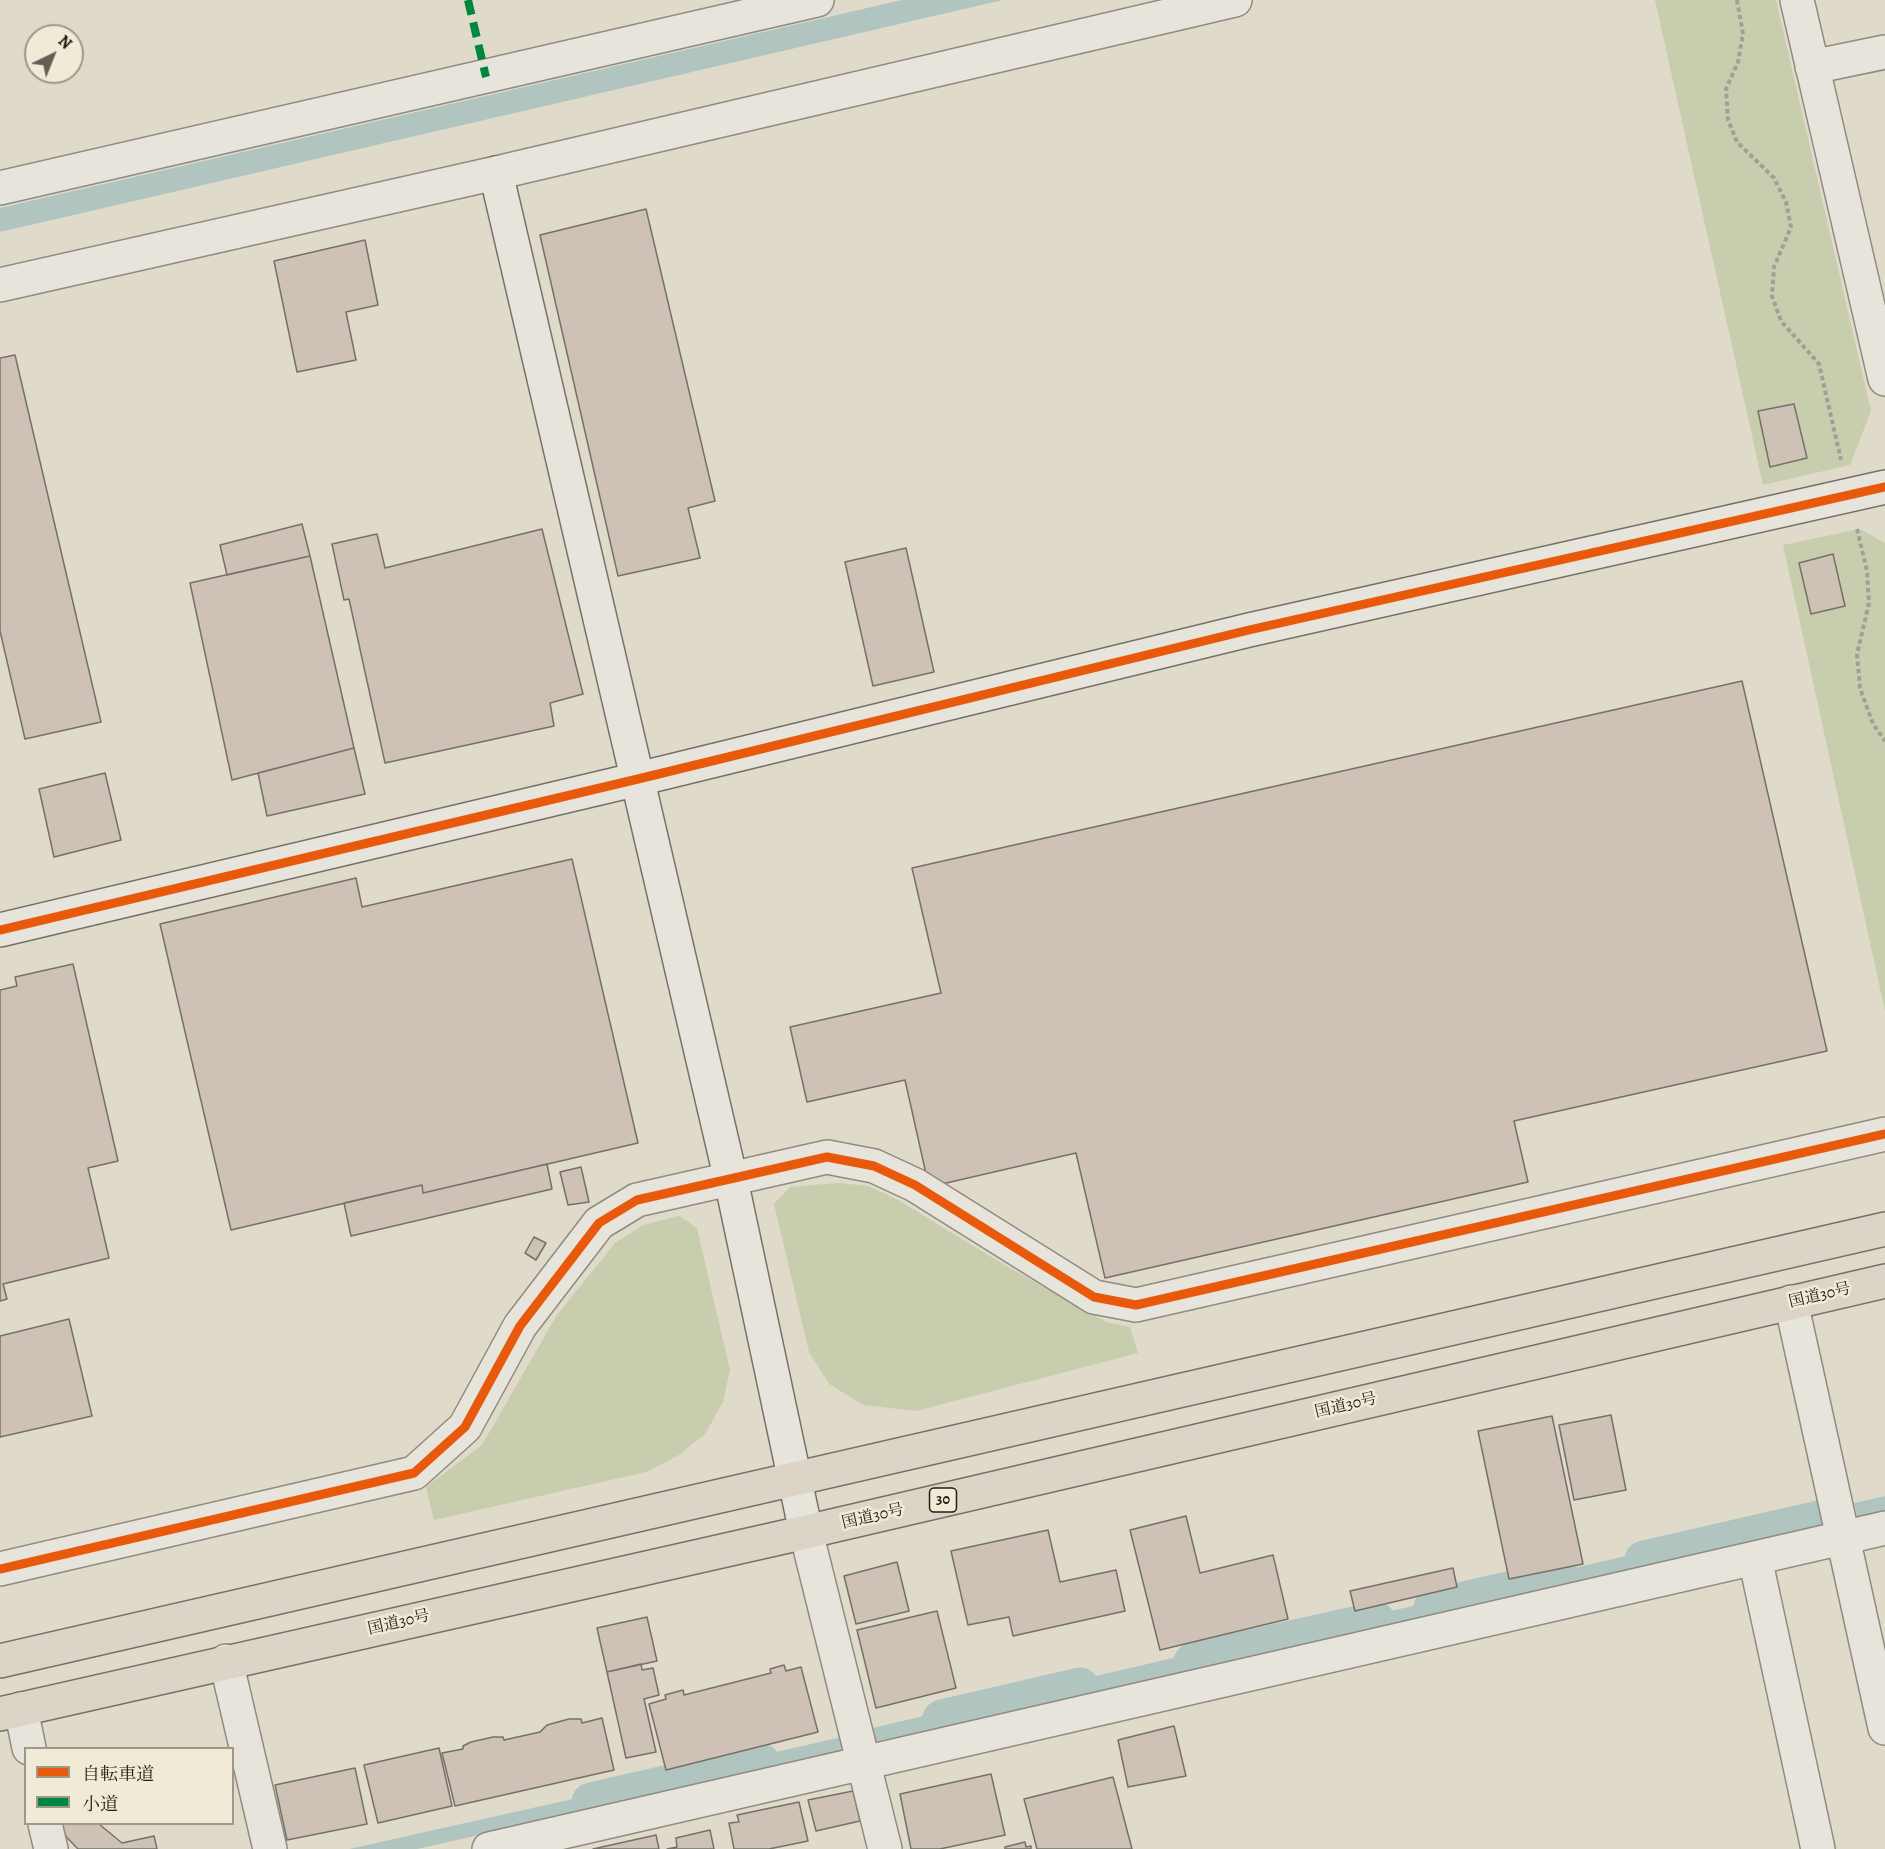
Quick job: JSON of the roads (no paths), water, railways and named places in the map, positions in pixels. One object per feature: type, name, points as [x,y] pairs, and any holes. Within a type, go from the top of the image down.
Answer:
[{"type":"highway","points":[[0,1661],[1885,1229]]},
{"type":"highway","name":"国道30号","points":[[10,1712],[226,1661],[806,1532],[1885,1281]]},
{"type":"street","points":[[0,188],[818,0]]},
{"type":"street","points":[[0,285],[496,173],[1235,0]]},
{"type":"street","points":[[1797,0],[1885,379]]},
{"type":"street","points":[[1812,67],[1885,51]]},
{"type":"street","points":[[496,173],[731,1180],[806,1532],[885,1849]]},
{"type":"street","points":[[0,930],[638,779],[1238,633],[1885,487]]},
{"type":"street","points":[[0,1569],[414,1473],[465,1426],[520,1326],[599,1223],[637,1200],[827,1157],[874,1166],[915,1185],[1094,1298],[1136,1305],[1885,1134]]},
{"type":"street","points":[[1791,1302],[1885,1728]]},
{"type":"street","points":[[489,1849],[1885,1528]]},
{"type":"street","points":[[1755,1558],[1818,1849]]},
{"type":"street","points":[[226,1661],[270,1849]]},
{"type":"street","points":[[10,1712],[28,1747]]},
{"type":"street","points":[[45,1825],[51,1849]]},
{"type":"waterway","points":[[1644,1560],[1819,1520]]},
{"type":"waterway","points":[[1433,1608],[1560,1579]]},
{"type":"waterway","points":[[1193,1662],[1376,1621]]},
{"type":"waterway","points":[[942,1719],[1080,1687]]},
{"type":"waterway","points":[[591,1802],[761,1763]]}]
